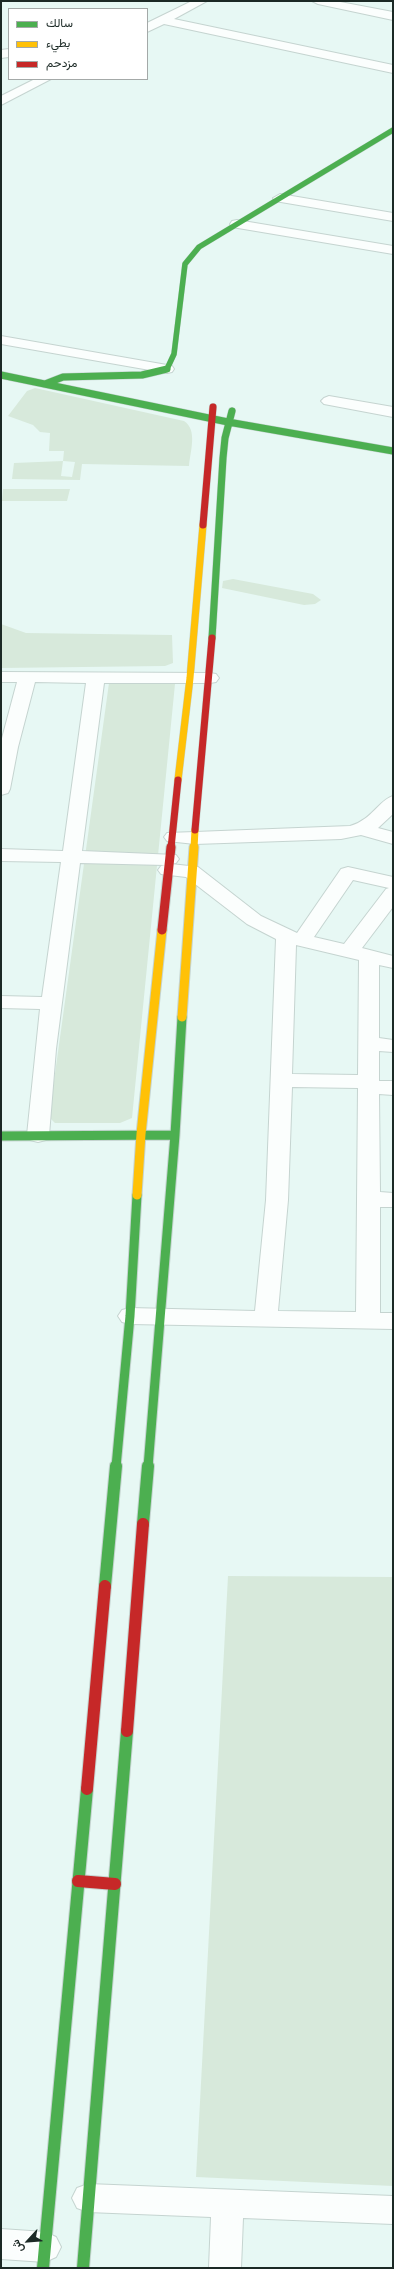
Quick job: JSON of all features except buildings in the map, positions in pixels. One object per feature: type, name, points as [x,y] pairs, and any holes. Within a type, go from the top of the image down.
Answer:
[{"type":"main road","points":[[46,384],[63,377],[142,375],[167,369],[172,363],[176,343],[185,264],[199,247],[393,130]]},
{"type":"main road","points":[[1,367],[108,386]]},
{"type":"main road","points":[[1,376],[212,419],[393,451]]},
{"type":"main road","points":[[44,2257],[130,1316],[141,1134],[190,678],[212,419],[209,407],[236,411],[228,422],[224,458],[210,678],[192,871],[175,1135],[159,1317],[115,1884],[83,2268]]},
{"type":"main road","points":[[1,1136],[175,1135]]},
{"type":"main road","points":[[78,1881],[115,1884]]},
{"type":"street","points":[[148,28],[201,1]]},
{"type":"street","points":[[318,1],[336,3],[393,16]]},
{"type":"street","points":[[163,20],[393,68]]},
{"type":"street","points":[[1,101],[43,80]]},
{"type":"street","points":[[280,198],[393,217]]},
{"type":"street","points":[[238,224],[393,250]]},
{"type":"street","points":[[1,340],[167,369]]},
{"type":"street","points":[[329,400],[393,412]]},
{"type":"street","points":[[1,677],[210,678]]},
{"type":"street","points":[[1,789],[5,748],[27,677]]},
{"type":"street","points":[[38,1135],[45,1049],[73,856],[96,678]]},
{"type":"street","points":[[172,837],[195,838],[341,833],[362,829],[382,817],[393,802]]},
{"type":"street","points":[[362,829],[393,838]]},
{"type":"street","points":[[1,855],[73,856],[169,864],[192,871],[254,920],[294,938],[393,962]]},
{"type":"street","points":[[266,1318],[277,1200],[280,1080],[294,938],[348,873],[393,883]]},
{"type":"street","points":[[348,952],[393,893]]},
{"type":"street","points":[[368,1320],[370,1044],[369,957]]},
{"type":"street","points":[[1,1002],[52,1003]]},
{"type":"street","points":[[370,1044],[393,1046]]},
{"type":"street","points":[[280,1080],[369,1084],[393,1088]]},
{"type":"street","points":[[368,1199],[393,1200]]},
{"type":"street","points":[[130,1316],[393,1321]]},
{"type":"street","points":[[88,2198],[393,2210]]},
{"type":"street","points":[[225,2268],[227,2203]]},
{"type":"street","points":[[1,2244],[44,2257]]},
{"type":"green space","points":[[35,388],[184,421],[191,430],[192,436],[189,466],[82,464],[80,480],[12,479],[14,463],[63,461],[64,451],[49,451],[50,433],[40,432],[33,425],[8,416],[27,391]],"holes":[[[63,461],[75,462],[72,477],[61,476]]]},
{"type":"green space","points":[[3,489],[70,489],[67,501],[2,501]]},
{"type":"green space","points":[[233,579],[313,594],[321,600],[315,604],[304,605],[222,588],[223,581]]},
{"type":"green space","points":[[1,624],[26,633],[172,635],[173,663],[165,666],[1,668]]},
{"type":"green space","points":[[109,683],[175,684],[132,1118],[120,1123],[55,1123],[49,1117]]},
{"type":"green space","points":[[228,1576],[393,1577],[393,2186],[196,2177]]},
{"type":"traffic: fast","points":[[45,384],[63,377],[142,375],[167,369],[174,354],[185,264],[199,247],[393,130]]},
{"type":"traffic: fast","points":[[1,375],[228,422],[393,451]]},
{"type":"traffic: fast","points":[[212,638],[223,458],[225,438],[232,411]]},
{"type":"traffic: fast","points":[[143,1524],[175,1135],[182,1017]]},
{"type":"traffic: fast","points":[[1,1136],[175,1135]]},
{"type":"traffic: fast","points":[[105,1586],[130,1316],[137,1195]]},
{"type":"traffic: fast","points":[[83,2268],[127,1731]]},
{"type":"traffic: fast","points":[[43,2268],[87,1789]]},
{"type":"traffic: slow","points":[[178,780],[190,678],[203,525]]},
{"type":"traffic: slow","points":[[182,1017],[195,830]]},
{"type":"traffic: slow","points":[[137,1195],[141,1134],[162,930]]},
{"type":"traffic: jam","points":[[203,525],[213,407]]},
{"type":"traffic: jam","points":[[195,830],[212,638]]},
{"type":"traffic: jam","points":[[162,930],[178,780]]},
{"type":"traffic: jam","points":[[127,1731],[143,1524]]},
{"type":"traffic: jam","points":[[87,1789],[105,1586]]},
{"type":"traffic: jam","points":[[78,1881],[115,1884]]}]
